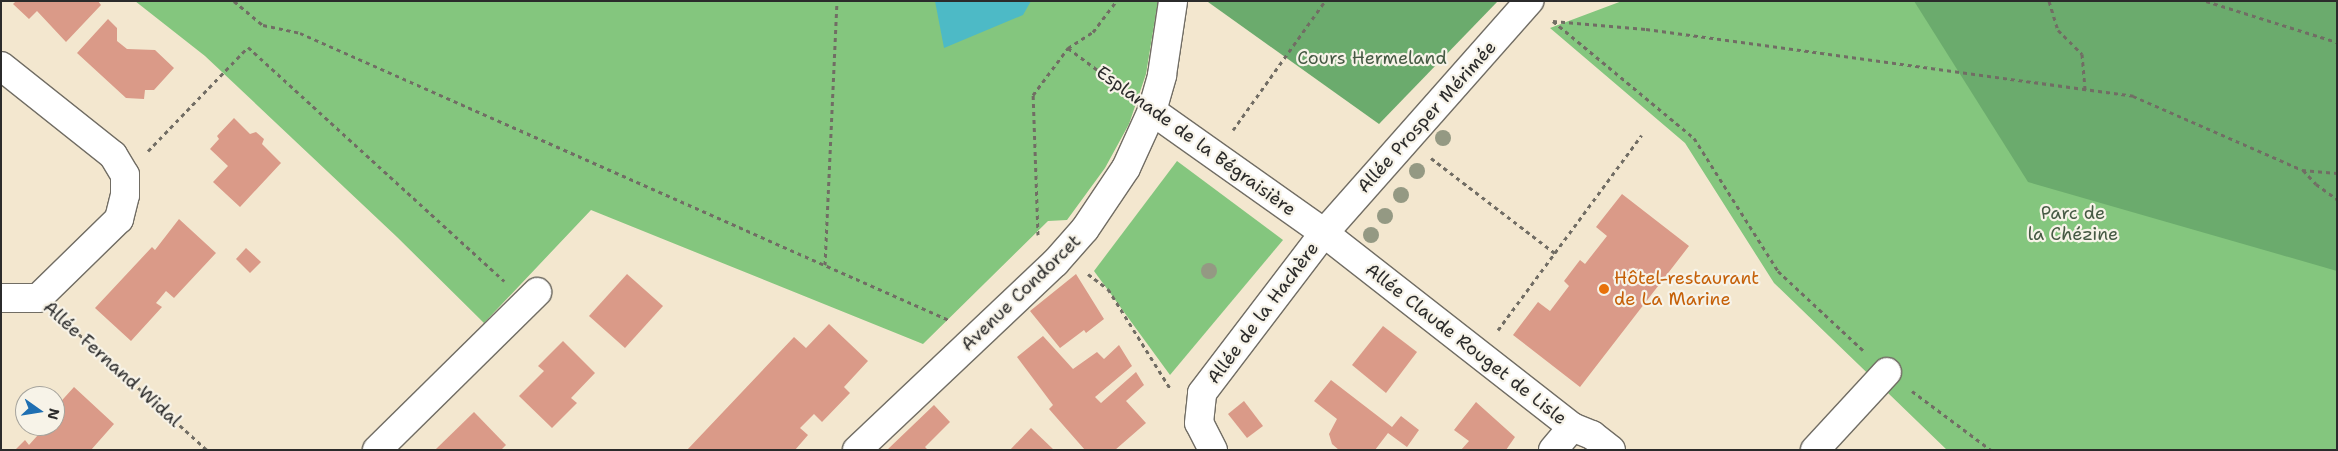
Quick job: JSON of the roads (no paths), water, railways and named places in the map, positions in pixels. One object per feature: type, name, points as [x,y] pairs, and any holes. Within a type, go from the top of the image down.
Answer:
[{"type":"street","name":"Avenue Condorcet","points":[[857,450],[1055,263],[1085,230],[1126,168],[1152,111],[1162,75],[1172,1]]},
{"type":"street","name":"Allée Prosper Mérimée","points":[[1324,233],[1538,8]]},
{"type":"street","points":[[1,66],[113,155],[125,175],[125,195],[118,219],[38,298],[1,298]]},
{"type":"street","name":"Esplanade de la Bégraisière","points":[[1152,111],[1324,233]]},
{"type":"street","name":"Allée de la Hachère","points":[[1213,450],[1199,423],[1202,393],[1324,233]]},
{"type":"street","name":"Allée Claude Rouget de Lisle","points":[[1324,233],[1572,427],[1592,435],[1611,450]]},
{"type":"street","points":[[378,450],[532,297]]},
{"type":"street","points":[[1815,450],[1887,372]]},
{"type":"street","points":[[1553,450],[1572,427]]},
{"type":"water","points":[[935,1],[1031,1],[1023,15],[944,48]]},
{"type":"place","name":"Hôtel-restaurant de La Marine","points":[[1604,289]]},
{"type":"park label","name":"Cours Hermeland","points":[[1372,58]]},
{"type":"park label","name":"Parc de la Chézine","points":[[2073,224]]}]
